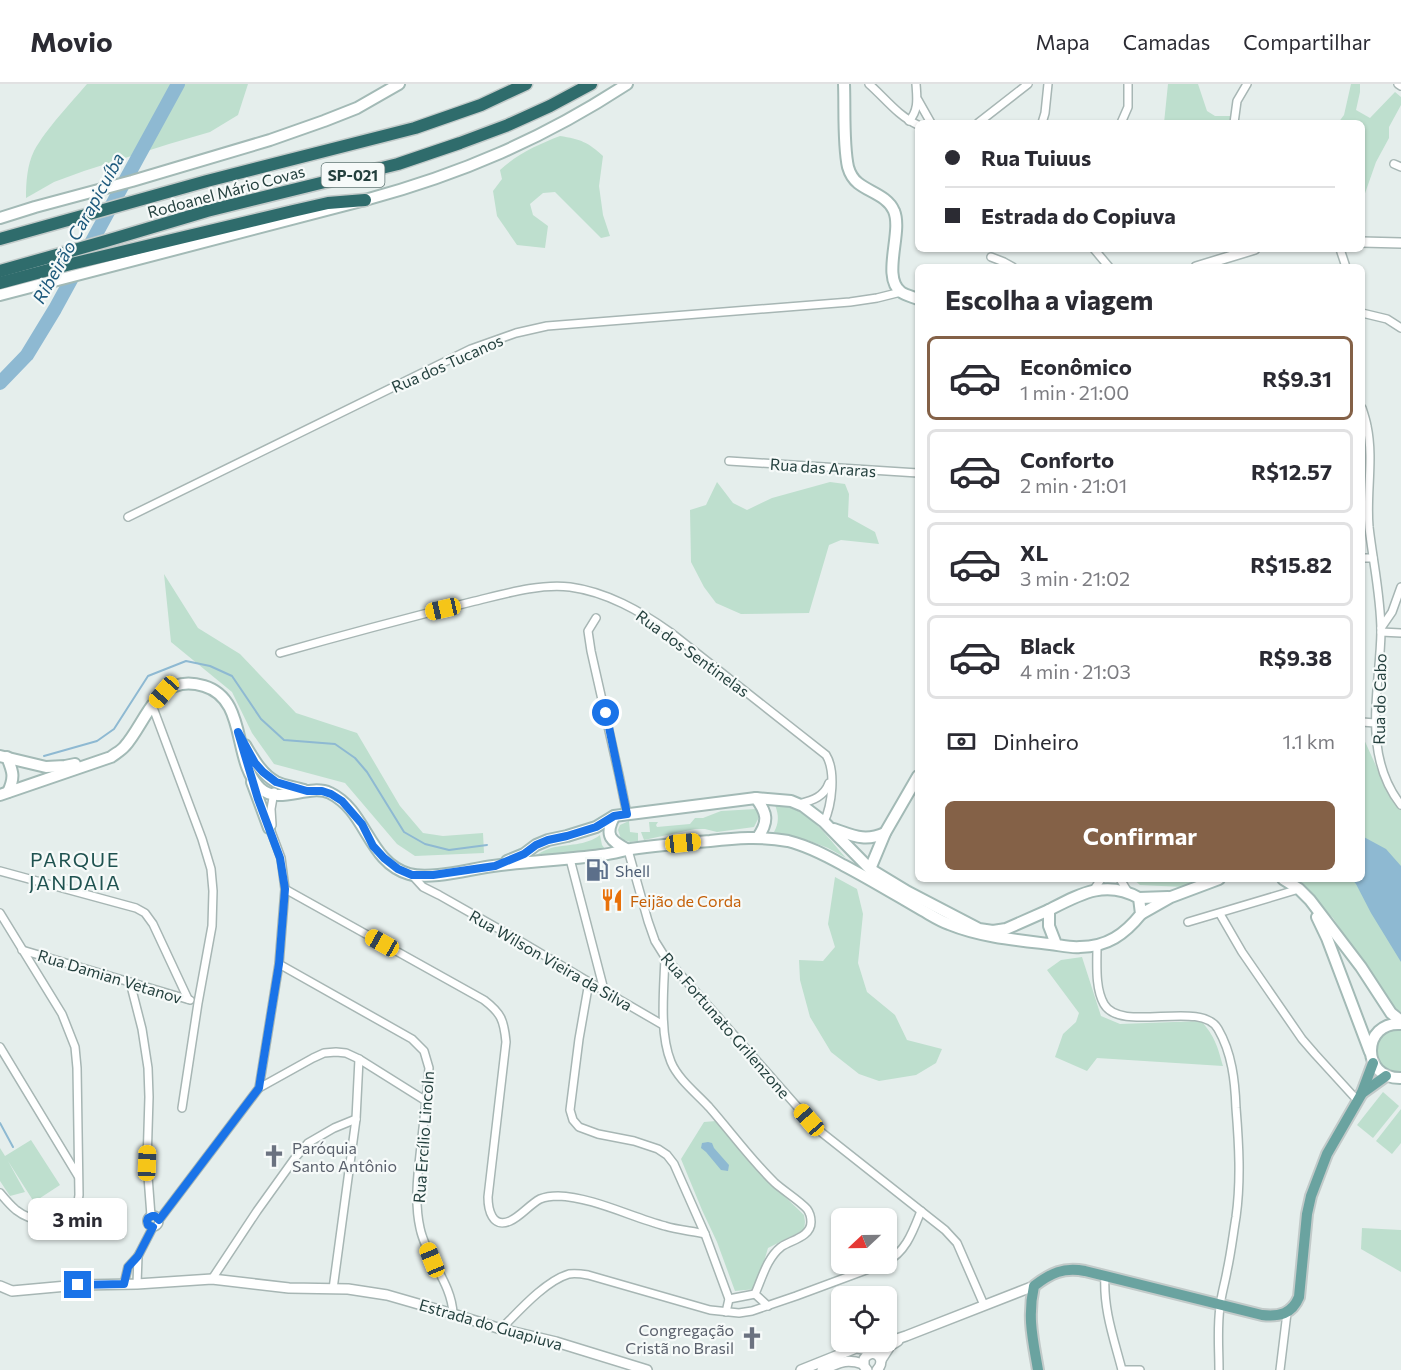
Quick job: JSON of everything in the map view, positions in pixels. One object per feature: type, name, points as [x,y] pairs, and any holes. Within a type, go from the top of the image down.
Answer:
[{"type":"highway","name":"Rodoanel Mário Covas","points":[[0,239],[207,181],[415,128],[482,105],[526,84]]},
{"type":"highway","name":"Rodoanel Mário Covas","points":[[0,271],[207,211],[398,164],[508,125],[591,84]]},
{"type":"highway","points":[[0,283],[328,203],[365,200]]},
{"type":"main road","points":[[0,218],[270,140],[357,108],[399,84]]},
{"type":"main road","points":[[0,295],[423,184],[500,154],[576,116],[627,84]]},
{"type":"main road","points":[[844,84],[848,169],[858,183],[888,202],[894,211],[895,245],[892,269],[894,279],[901,292],[915,298]]},
{"type":"main road","points":[[4,793],[111,757],[123,749],[152,705],[164,692],[186,683],[196,684],[210,688],[219,694],[228,705],[269,828]]},
{"type":"main road","points":[[238,732],[255,763],[263,772],[276,782],[307,791]]},
{"type":"main road","points":[[4,757],[46,767],[111,757]]},
{"type":"main road","points":[[4,757],[14,774],[12,784],[4,793]]},
{"type":"main road","points":[[250,776],[261,789],[274,795],[307,791],[322,791],[331,794],[342,801],[362,824],[373,846],[384,858],[398,869],[412,875],[433,875],[605,855],[628,850],[758,837],[787,841],[816,850],[948,924],[1008,939],[1080,948],[1111,941],[1123,933],[1141,914],[1171,897],[1211,882]]},
{"type":"main road","points":[[870,869],[885,833],[915,781]]},
{"type":"main road","points":[[756,798],[766,818],[764,829],[758,837]]},
{"type":"main road","points":[[495,866],[524,854],[542,842],[596,827],[614,816],[756,798],[781,799],[799,804],[828,825],[870,869],[908,892],[979,929],[993,931],[1006,929],[1071,898],[1093,891],[1112,889],[1128,892],[1139,898],[1171,897]]},
{"type":"main road","points":[[614,816],[609,825],[609,834],[614,842],[628,850]]},
{"type":"main road","points":[[828,825],[864,839],[875,838],[885,833]]},
{"type":"main road","points":[[1287,882],[1299,889],[1310,900],[1401,1023]]},
{"type":"main road","points":[[1139,898],[1141,914]]},
{"type":"main road","points":[[1310,900],[1378,1071],[1393,1077],[1401,1088]]},
{"type":"main road","points":[[1049,910],[1049,926],[1056,944]]},
{"type":"main road","points":[[1038,1370],[1030,1320],[1030,1303],[1034,1286],[1064,1270],[1073,1269],[1105,1276],[1271,1316],[1287,1313],[1293,1308],[1299,1297],[1306,1214],[1311,1196],[1327,1154],[1359,1097],[1372,1058],[1371,1044],[1375,1036],[1389,1025],[1401,1023]]},
{"type":"main road","points":[[1359,1097],[1393,1077]]},
{"type":"street","points":[[869,84],[896,110],[915,124]]},
{"type":"street","points":[[909,121],[914,116],[918,100],[916,84]]},
{"type":"street","points":[[982,120],[1028,84]]},
{"type":"street","points":[[1043,120],[1046,113],[1048,84]]},
{"type":"street","points":[[1122,120],[1128,107],[1128,84]]},
{"type":"street","points":[[1234,120],[1237,101],[1247,84]]},
{"type":"street","points":[[918,100],[929,120]]},
{"type":"street","points":[[1365,242],[1401,243]]},
{"type":"street","points":[[1096,252],[1106,264]]},
{"type":"street","points":[[1206,264],[1245,252]]},
{"type":"street","points":[[991,257],[1006,264]]},
{"type":"street","name":"Rua dos Tucanos","points":[[128,517],[471,349],[516,333],[547,326],[850,302],[901,292]]},
{"type":"street","points":[[1365,314],[1387,320],[1401,328]]},
{"type":"street","name":"Rua do Cabo","points":[[1365,418],[1369,442],[1370,533],[1381,630],[1375,723],[1376,742],[1379,760],[1395,797],[1401,805]]},
{"type":"street","name":"Rua das Araras","points":[[729,461],[915,473]]},
{"type":"street","points":[[1365,529],[1370,533]]},
{"type":"street","points":[[1365,558],[1373,558]]},
{"type":"street","name":"Rua dos Sentinelas","points":[[280,653],[413,616],[515,592],[553,586],[570,587],[609,597],[652,619],[670,632],[817,747],[829,759],[831,774],[828,825]]},
{"type":"street","points":[[1401,587],[1392,612],[1381,630],[1401,633]]},
{"type":"street","points":[[596,618],[588,631],[627,814]]},
{"type":"street","points":[[152,705],[202,838],[211,869],[213,891],[212,926],[182,1108]]},
{"type":"street","points":[[1365,722],[1375,723]]},
{"type":"street","points":[[799,804],[812,801],[825,792],[831,774]]},
{"type":"street","points":[[273,779],[274,795],[271,809],[274,840]]},
{"type":"street","points":[[259,1088],[279,964],[285,889],[280,858],[269,828],[261,789]]},
{"type":"street","name":"Rua Fortunato Grilenzone","points":[[628,850],[651,931],[665,957],[809,1120],[837,1145],[945,1230],[957,1243],[984,1305]]},
{"type":"street","points":[[570,859],[604,990]]},
{"type":"street","points":[[0,871],[136,908],[145,913],[153,924],[188,999]]},
{"type":"street","name":"Rua Wilson Vieira da Silva","points":[[412,875],[423,887],[663,1025]]},
{"type":"street","points":[[433,875],[439,895]]},
{"type":"street","points":[[1093,891],[1099,882]]},
{"type":"street","points":[[1122,882],[1128,892]]},
{"type":"street","points":[[285,889],[484,1000],[503,1020],[506,1042],[488,1197],[488,1207],[491,1216],[496,1221],[510,1222],[540,1199],[558,1196],[583,1200],[666,1226],[705,1234]]},
{"type":"street","points":[[1188,922],[1299,889]]},
{"type":"street","points":[[0,913],[62,1014],[75,1047],[78,1068],[79,1195],[73,1214],[52,1222],[26,1216],[0,1192]]},
{"type":"street","points":[[1220,914],[1246,959],[1302,1039],[1359,1097]]},
{"type":"street","points":[[1097,946],[1098,984],[1105,1007],[1124,1016],[1201,1018],[1210,1021],[1216,1026],[1228,1052],[1235,1088],[1239,1158],[1236,1215],[1220,1305],[1219,1370]]},
{"type":"street","name":"Rua Damian Vetanov","points":[[22,950],[198,1003]]},
{"type":"street","points":[[665,957],[663,1025],[671,1062],[679,1075],[773,1181],[806,1208],[812,1221],[810,1229],[805,1234],[773,1253],[755,1294]]},
{"type":"street","name":"Rua Ercílio Lincoln","points":[[279,964],[412,1039],[428,1060],[417,1189],[417,1217],[420,1232],[448,1292],[453,1314]]},
{"type":"street","points":[[130,982],[145,1041],[148,1068],[147,1163],[152,1216]]},
{"type":"street","points":[[589,982],[570,1110],[573,1120],[587,1131],[646,1145],[667,1155],[674,1164],[705,1234],[729,1299],[726,1312]]},
{"type":"street","points":[[0,1047],[78,1176]]},
{"type":"street","points":[[124,1284],[128,1267],[138,1256],[153,1227],[157,1226],[159,1220],[259,1088],[313,1058],[324,1053],[336,1052],[346,1053],[359,1059],[426,1101]]},
{"type":"street","points":[[333,1289],[356,1119],[359,1059]]},
{"type":"street","points":[[212,1279],[257,1211],[308,1143],[356,1119]]},
{"type":"street","points":[[897,1254],[907,1242],[921,1211]]},
{"type":"street","points":[[152,1216],[159,1220]]},
{"type":"street","points":[[152,1216],[148,1218],[147,1224],[153,1227]]},
{"type":"street","points":[[137,1284],[138,1256]]},
{"type":"street","points":[[501,1329],[545,1288],[559,1278],[570,1274],[588,1275],[710,1310],[739,1313],[768,1306],[857,1274]]},
{"type":"street","points":[[1105,1276],[1104,1294],[1107,1315],[1122,1370],[1140,1370]]},
{"type":"street","name":"Estrada do Guapiuva","points":[[0,1286],[12,1291],[78,1285],[212,1279],[289,1288],[364,1291],[387,1295],[524,1336],[556,1342],[647,1370]]},
{"type":"street","points":[[866,1368],[864,1359],[882,1344],[1034,1286]]},
{"type":"street","points":[[729,1299],[755,1294]]},
{"type":"street","points":[[755,1294],[768,1306]]},
{"type":"street","points":[[1280,1370],[1287,1313]]},
{"type":"street","points":[[881,1366],[890,1346],[906,1336]]},
{"type":"street","points":[[801,1370],[858,1348],[877,1355],[881,1366]]},
{"type":"street","points":[[822,1370],[852,1360],[866,1368]]},
{"type":"green space","points":[[87,84],[248,84],[238,115],[210,132],[84,171],[54,182],[26,198],[28,168],[34,151],[52,125]]},
{"type":"green space","points":[[1168,84],[1198,84],[1207,111],[1215,116],[1231,116],[1231,120],[1164,120]]},
{"type":"green space","points":[[1351,84],[1360,84],[1356,110],[1370,118],[1395,92],[1401,97],[1401,105],[1389,127],[1389,138],[1376,162],[1365,193],[1365,120],[1340,120],[1344,115]]},
{"type":"green space","points":[[560,136],[583,142],[603,156],[599,186],[603,215],[610,236],[601,238],[555,192],[543,193],[530,204],[533,215],[548,226],[545,248],[517,245],[497,216],[493,191],[502,179],[500,170],[528,150]]},
{"type":"green space","points":[[717,482],[733,503],[747,510],[772,498],[830,482],[845,484],[849,494],[848,517],[875,532],[879,544],[841,540],[829,545],[809,613],[741,614],[716,603],[704,587],[691,562],[690,510],[706,505]]},
{"type":"green space","points":[[164,574],[198,628],[240,654],[296,713],[357,733],[400,806],[423,833],[443,836],[483,833],[484,853],[415,856],[397,844],[345,783],[274,764],[252,733],[232,692],[171,642]]},
{"type":"green space","points":[[1365,742],[1391,799],[1401,809],[1401,1012],[1391,1005],[1333,918],[1292,882],[1365,882]]},
{"type":"green space","points":[[775,805],[787,807],[807,816],[846,858],[807,840],[774,832],[778,819]]},
{"type":"green space","points":[[756,809],[759,817],[754,827],[717,832],[695,829],[644,840],[641,832],[650,832],[649,822],[658,822],[657,827],[690,824],[695,818],[703,818],[721,811]]},
{"type":"green space","points":[[629,821],[630,832],[638,833],[638,841],[630,842],[621,839],[618,830],[620,825]]},
{"type":"green space","points":[[600,835],[605,849],[533,857],[551,848],[583,843]]},
{"type":"green space","points":[[835,877],[857,889],[863,914],[858,963],[867,992],[895,1015],[907,1040],[942,1049],[936,1063],[916,1075],[879,1081],[859,1074],[831,1052],[810,1017],[800,980],[799,960],[823,961],[835,947],[828,924]]},
{"type":"green space","points":[[1136,882],[1199,882],[1183,887],[1140,885]]},
{"type":"green space","points":[[1082,957],[1101,1016],[1120,1024],[1201,1021],[1213,1037],[1223,1066],[1097,1058],[1087,1071],[1055,1057],[1063,1034],[1076,1022],[1079,1013],[1047,970],[1061,960]]},
{"type":"green space","points":[[1393,1028],[1401,1028],[1401,1074],[1392,1074],[1379,1065],[1374,1051],[1380,1036]]},
{"type":"green space","points":[[1383,1092],[1399,1106],[1373,1138],[1357,1125]]},
{"type":"green space","points":[[1401,1109],[1401,1143],[1392,1154],[1376,1141]]},
{"type":"green space","points":[[716,1121],[778,1190],[804,1215],[804,1230],[768,1248],[756,1289],[735,1291],[717,1242],[681,1159],[704,1122]]},
{"type":"green space","points":[[31,1140],[60,1185],[34,1202],[8,1161],[25,1192],[10,1196],[0,1181],[0,1148],[5,1156]]},
{"type":"green space","points":[[1362,1228],[1401,1230],[1401,1272],[1361,1249]]},
{"type":"water","points":[[1365,838],[1386,849],[1401,866],[1401,962],[1371,913],[1354,882],[1365,882]]},
{"type":"water","points":[[702,1143],[712,1143],[729,1165],[728,1171],[721,1170],[701,1148]]},
{"type":"waterway","name":"Ribeirão Carapicuíba","points":[[0,383],[27,355],[55,309],[178,84]]},
{"type":"waterway","points":[[44,756],[97,741],[114,729],[148,676],[186,661],[210,666],[232,676],[261,719],[284,740],[335,744],[355,758],[367,772],[404,832],[425,844],[449,850],[487,845]]},
{"type":"waterway","points":[[0,1123],[13,1147]]},
{"type":"place","name":"Shell","points":[[597,870]]},
{"type":"place","name":"Feijão de Corda","points":[[612,900]]},
{"type":"place","name":"Paróquia Santo Antônio","points":[[274,1156]]},
{"type":"place","name":"Congregação Cristã no Brasil","points":[[752,1338]]},
{"type":"district","name":"PARQUE JANDAIA","points":[[75,870]]},
{"type":"route","points":[[78,1285],[124,1284],[128,1267],[138,1256],[153,1227],[148,1225],[148,1218],[155,1216],[159,1220],[259,1088],[279,964],[285,889],[280,858],[247,766],[238,732],[255,763],[276,782],[307,791],[322,791],[331,794],[342,801],[352,812],[362,824],[373,846],[390,864],[412,875],[433,875],[495,866],[524,854],[548,840],[596,827],[614,816],[627,814],[606,713]]}]
